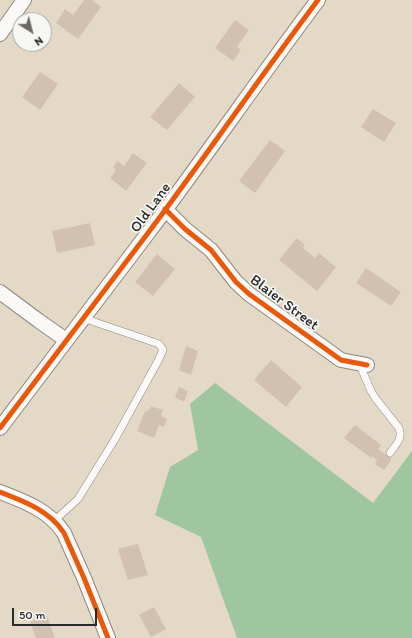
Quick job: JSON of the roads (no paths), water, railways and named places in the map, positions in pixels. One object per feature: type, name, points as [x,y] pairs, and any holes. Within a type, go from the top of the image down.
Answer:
[{"type":"street","points":[[0,34],[24,0]]},
{"type":"street","name":"Old Lane","points":[[0,428],[165,210],[318,0]]},
{"type":"street","name":"Blaier Street","points":[[165,210],[185,229],[211,250],[236,282],[249,294],[341,360],[363,364]]},
{"type":"street","points":[[0,292],[39,322],[66,340]]},
{"type":"street","points":[[0,492],[28,504],[49,516],[64,533],[108,638]]},
{"type":"lane","points":[[54,521],[78,499],[115,439],[158,361],[162,350],[159,344],[83,318]]},
{"type":"lane","points":[[363,364],[371,391],[399,428],[401,433],[400,438],[390,453]]}]
